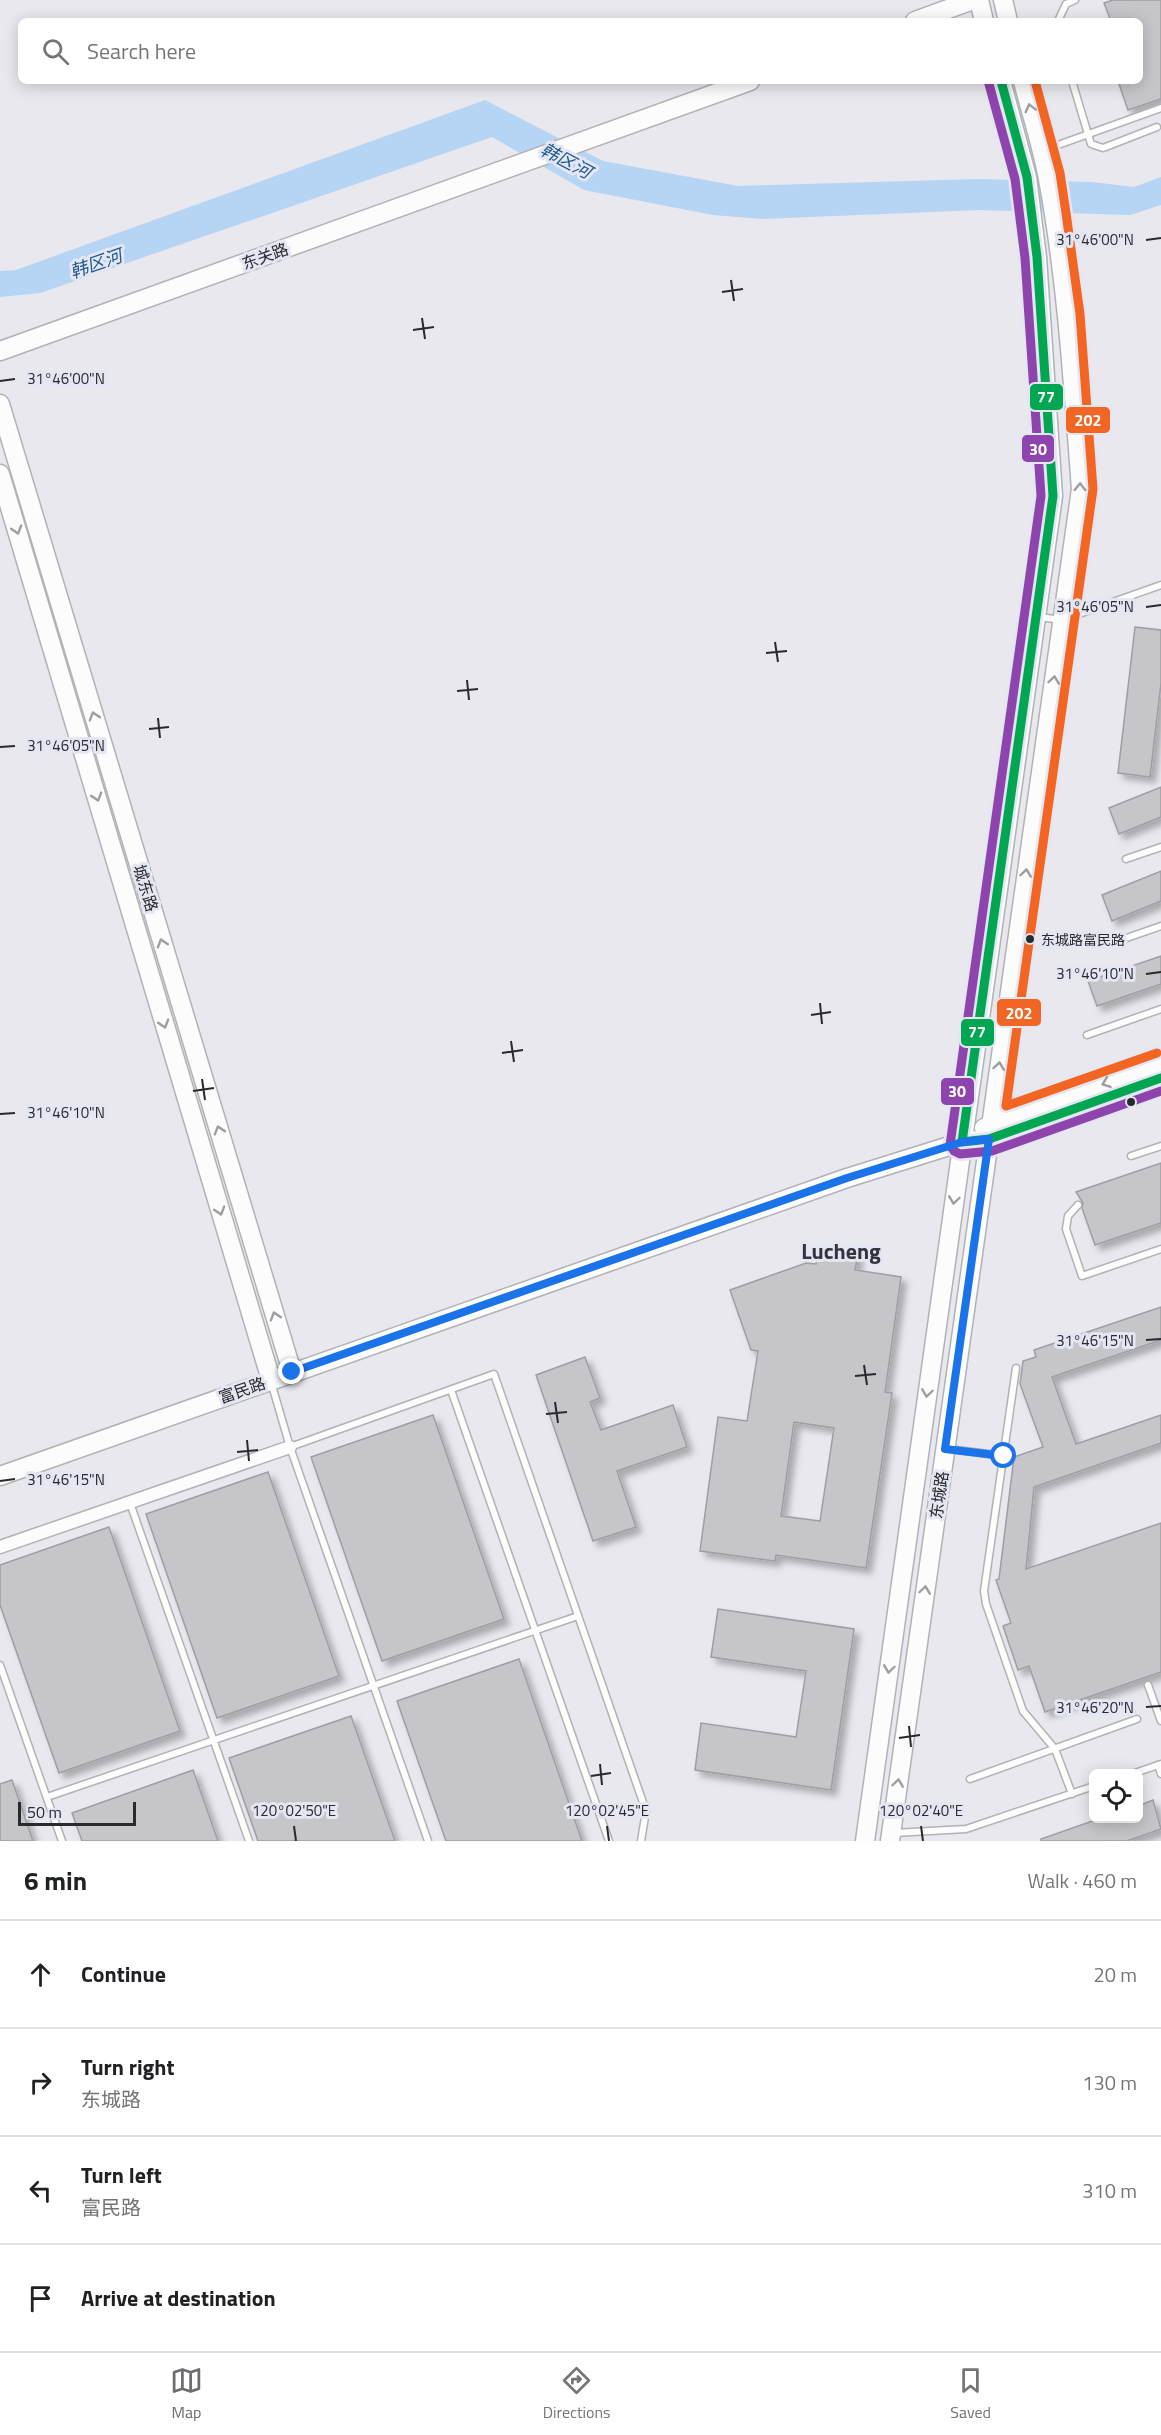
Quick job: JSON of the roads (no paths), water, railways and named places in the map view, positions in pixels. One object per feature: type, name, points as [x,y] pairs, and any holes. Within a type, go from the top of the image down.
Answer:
[{"type":"street","points":[[923,18],[973,0]]},
{"type":"street","points":[[979,0],[983,18]]},
{"type":"street","points":[[1002,0],[1007,18]]},
{"type":"street","name":"东关路","points":[[0,351],[742,84]]},
{"type":"street","name":"东城路","points":[[865,1841],[1053,496],[1038,258],[1026,177],[1002,84]]},
{"type":"street","name":"东城路","points":[[890,1837],[1081,489],[1068,315],[1054,215],[1048,176],[1024,84]]},
{"type":"street","name":"城东路","points":[[0,404],[292,1372]]},
{"type":"street","name":"城东路","points":[[0,474],[271,1380]]},
{"type":"street","name":"富民路","points":[[0,1476],[847,1178],[962,1142],[1161,1064]]},
{"type":"street","name":"富民路","points":[[990,1132],[1161,1078]]},
{"type":"street","points":[[0,1547],[290,1447]]},
{"type":"lane","points":[[1060,18],[1066,4],[1075,0]]},
{"type":"lane","points":[[1073,84],[1092,144],[1103,148],[1157,127]]},
{"type":"lane","points":[[1041,151],[1161,108]]},
{"type":"lane","points":[[1036,617],[1062,620],[1161,585]]},
{"type":"lane","points":[[1126,859],[1161,847]]},
{"type":"lane","points":[[1118,941],[1161,926]]},
{"type":"lane","points":[[1087,1035],[1161,1009]]},
{"type":"lane","points":[[1131,1156],[1161,1146]]},
{"type":"lane","points":[[1078,1205],[1068,1216],[1066,1229],[1082,1276],[1161,1248]]},
{"type":"lane","points":[[1016,1368],[984,1591],[986,1604],[1023,1711],[1055,1749],[1071,1794]]},
{"type":"lane","points":[[290,1447],[494,1374],[646,1811],[641,1841]]},
{"type":"lane","points":[[271,1380],[290,1447],[428,1841]]},
{"type":"lane","points":[[451,1390],[609,1841]]},
{"type":"lane","points":[[945,1449],[1004,1456]]},
{"type":"lane","points":[[130,1503],[249,1841]]},
{"type":"lane","points":[[47,1797],[578,1616]]},
{"type":"lane","points":[[0,1665],[62,1841]]},
{"type":"lane","points":[[1148,1685],[1161,1721]]},
{"type":"lane","points":[[970,1779],[1137,1719]]},
{"type":"lane","points":[[1143,1769],[1159,1764],[1161,1774]]},
{"type":"lane","points":[[890,1837],[966,1829],[1089,1788]]},
{"type":"water","name":"韩区河","points":[[485,100],[603,161],[738,186],[978,179],[1092,182],[1134,187],[1161,177],[1161,205],[1130,215],[980,210],[762,219],[713,215],[584,190],[492,137],[40,293],[0,297],[0,271],[16,270]]},
{"type":"place","name":"东城路富民路","points":[[1030,939]]},
{"type":"district","name":"Lucheng","points":[[841,1251]]}]
